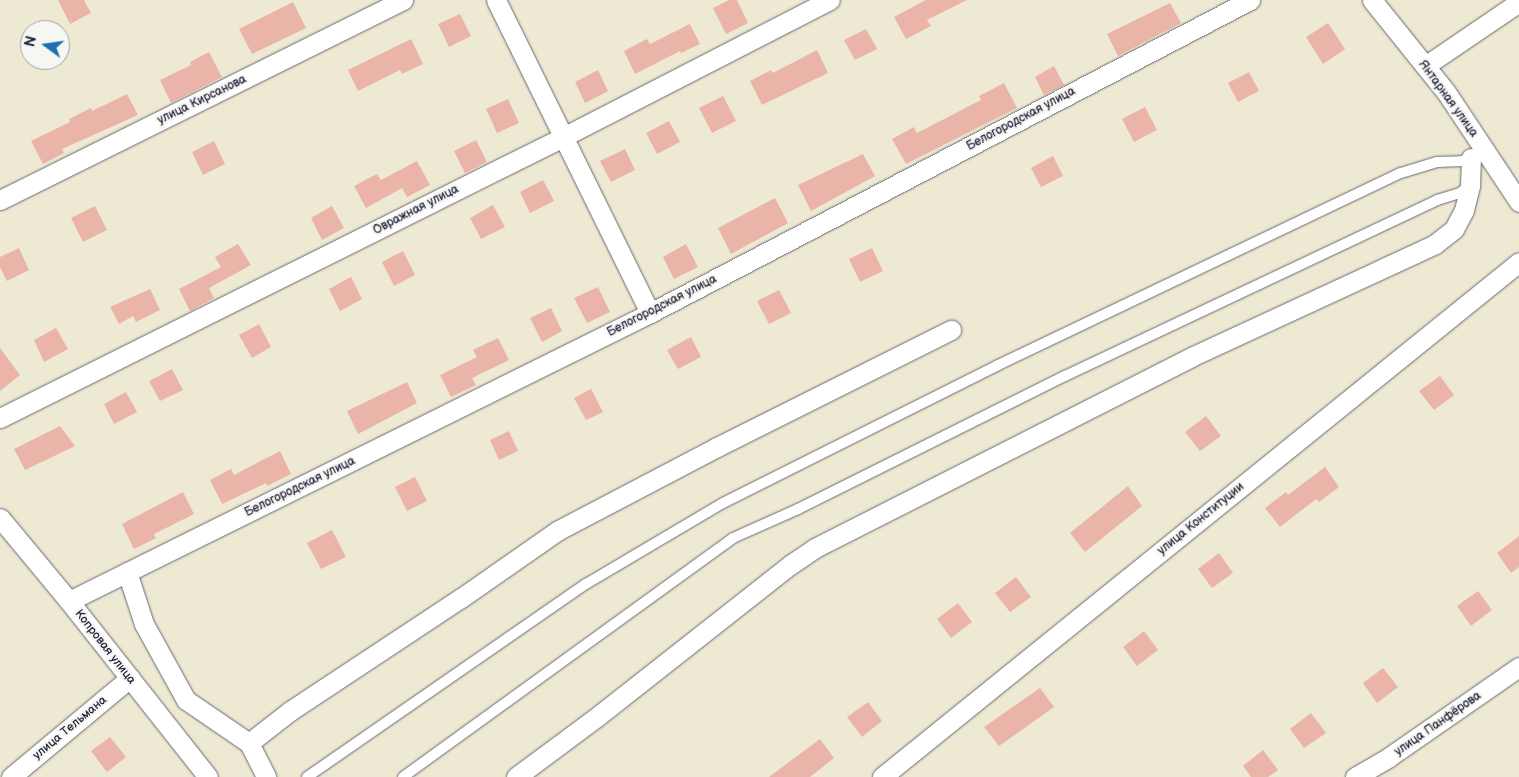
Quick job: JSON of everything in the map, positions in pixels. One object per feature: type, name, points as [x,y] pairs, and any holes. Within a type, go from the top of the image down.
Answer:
[{"type":"street","name":"улица Кирсанова","points":[[0,200],[403,0]]},
{"type":"street","points":[[496,0],[650,313]]},
{"type":"street","name":"Овражная улица","points":[[0,418],[563,137],[830,0]]},
{"type":"street","name":"Белогородская улица","points":[[69,601],[650,313],[1250,0]]},
{"type":"street","name":"Янтарная улица","points":[[1372,0],[1446,92],[1477,154],[1519,202]]},
{"type":"street","points":[[1425,66],[1519,2]]},
{"type":"street","points":[[516,777],[815,548],[1191,357],[1435,244],[1454,229],[1464,210],[1477,154]]},
{"type":"street","name":"улица Конституции","points":[[882,777],[1519,262]]},
{"type":"street","points":[[249,743],[290,711],[461,598],[557,531],[717,446],[951,330]]},
{"type":"street","name":"Копровая улица","points":[[0,518],[69,601],[208,777]]},
{"type":"street","points":[[127,572],[144,624],[186,700],[249,743],[266,777]]},
{"type":"street","name":"улица Панфёрова","points":[[1355,777],[1389,757],[1519,667]]},
{"type":"street","name":"улица Тельмана","points":[[11,777],[130,678]]},
{"type":"lane","points":[[308,777],[586,584],[723,503],[998,364],[1401,173],[1437,162],[1462,161],[1477,154]]},
{"type":"lane","points":[[402,777],[733,538],[807,504],[1074,372],[1470,186]]},
{"type":"building","points":[[58,0],[84,0],[91,13],[70,24],[70,20],[68,20]]},
{"type":"building","points":[[729,0],[737,0],[748,23],[726,34],[713,8]]},
{"type":"building","points":[[926,0],[967,0],[927,20],[931,26],[906,39],[894,17]]},
{"type":"building","points":[[293,2],[306,28],[252,54],[239,29]]},
{"type":"building","points":[[1170,3],[1181,23],[1118,56],[1107,34]]},
{"type":"building","points":[[460,14],[471,36],[449,47],[438,24]]},
{"type":"building","points":[[1328,23],[1345,49],[1323,64],[1306,37]]},
{"type":"building","points":[[690,24],[700,44],[681,53],[680,51],[635,74],[624,51],[647,39],[650,44]]},
{"type":"building","points":[[866,29],[877,49],[855,60],[844,40]]},
{"type":"building","points":[[411,39],[423,64],[402,74],[400,70],[358,91],[348,70]]},
{"type":"building","points":[[817,50],[828,73],[762,105],[750,81],[771,70],[773,73]]},
{"type":"building","points":[[209,52],[222,77],[171,103],[160,80],[191,65],[190,62]]},
{"type":"building","points":[[1054,66],[1064,85],[1044,95],[1035,77]]},
{"type":"building","points":[[598,70],[608,91],[585,103],[575,82]]},
{"type":"building","points":[[1249,72],[1259,91],[1238,102],[1228,83]]},
{"type":"building","points":[[1004,83],[1017,108],[906,164],[892,139],[914,127],[917,133],[981,100],[979,96]]},
{"type":"building","points":[[127,94],[138,115],[62,149],[64,153],[43,164],[31,141],[70,122],[69,119],[91,108],[92,111]]},
{"type":"building","points":[[723,96],[736,121],[712,133],[699,108]]},
{"type":"building","points":[[508,99],[519,123],[497,133],[486,109]]},
{"type":"building","points":[[1145,107],[1157,130],[1134,142],[1122,119]]},
{"type":"building","points":[[669,121],[680,142],[657,154],[646,133]]},
{"type":"building","points":[[476,140],[487,162],[465,173],[454,151]]},
{"type":"building","points":[[214,141],[225,164],[203,175],[192,152]]},
{"type":"building","points":[[625,149],[635,170],[611,182],[600,161]]},
{"type":"building","points":[[863,154],[875,176],[811,211],[798,185]]},
{"type":"building","points":[[1053,156],[1063,176],[1041,187],[1031,168]]},
{"type":"building","points":[[417,161],[430,185],[407,197],[402,188],[366,208],[354,186],[377,174],[381,180]]},
{"type":"building","points":[[543,180],[554,201],[530,213],[520,192]]},
{"type":"building","points":[[775,198],[788,223],[731,254],[718,228]]},
{"type":"building","points":[[493,205],[505,227],[481,239],[470,218]]},
{"type":"building","points":[[95,206],[107,230],[83,242],[71,218]]},
{"type":"building","points":[[332,206],[344,228],[322,240],[311,218]]},
{"type":"building","points":[[238,244],[251,265],[209,288],[214,298],[190,311],[179,289],[221,267],[215,257]]},
{"type":"building","points":[[686,244],[698,267],[674,279],[663,257]]},
{"type":"building","points":[[19,248],[29,270],[7,281],[0,267],[0,257]]},
{"type":"building","points":[[872,248],[883,271],[860,282],[849,259]]},
{"type":"building","points":[[403,251],[415,275],[394,286],[382,262]]},
{"type":"building","points":[[351,277],[362,299],[340,311],[329,289]]},
{"type":"building","points":[[598,287],[610,312],[587,323],[574,298]]},
{"type":"building","points":[[150,289],[160,310],[136,322],[133,316],[119,324],[110,307]]},
{"type":"building","points":[[779,290],[791,313],[769,324],[757,301]]},
{"type":"building","points":[[551,308],[562,331],[542,342],[530,318]]},
{"type":"building","points":[[259,324],[271,347],[252,358],[239,335]]},
{"type":"building","points":[[56,328],[68,349],[44,362],[34,340]]},
{"type":"building","points":[[691,337],[701,357],[678,369],[667,350]]},
{"type":"building","points":[[498,338],[509,360],[472,378],[476,385],[451,397],[440,375],[477,357],[473,350]]},
{"type":"building","points":[[0,348],[20,375],[0,391]]},
{"type":"building","points":[[172,369],[183,390],[160,401],[149,381]]},
{"type":"building","points":[[1440,376],[1454,395],[1434,410],[1419,391]]},
{"type":"building","points":[[407,382],[417,403],[358,434],[347,411]]},
{"type":"building","points":[[591,389],[603,412],[586,420],[574,398]]},
{"type":"building","points":[[126,392],[137,412],[114,424],[104,404]]},
{"type":"building","points":[[1206,416],[1221,436],[1200,451],[1185,432]]},
{"type":"building","points":[[60,426],[75,446],[25,470],[14,449]]},
{"type":"building","points":[[509,431],[518,451],[499,460],[490,440]]},
{"type":"building","points":[[280,451],[291,474],[267,486],[266,483],[222,504],[210,480],[231,469],[234,475]]},
{"type":"building","points":[[1325,467],[1339,487],[1319,502],[1316,499],[1280,527],[1265,508],[1286,492],[1288,495]]},
{"type":"building","points":[[415,477],[427,501],[407,511],[395,487]]},
{"type":"building","points":[[1128,486],[1142,506],[1085,552],[1070,533]]},
{"type":"building","points":[[183,492],[194,514],[154,534],[156,538],[134,549],[122,524]]},
{"type":"building","points":[[332,530],[346,557],[321,569],[307,543]]},
{"type":"building","points":[[1519,536],[1519,567],[1511,573],[1497,553]]},
{"type":"building","points":[[1219,553],[1233,573],[1212,588],[1198,569]]},
{"type":"building","points":[[1016,577],[1031,597],[1010,612],[995,593]]},
{"type":"building","points":[[1478,591],[1492,610],[1471,626],[1457,606]]},
{"type":"building","points":[[958,603],[972,622],[951,638],[937,619]]},
{"type":"building","points":[[1144,631],[1158,650],[1137,666],[1123,647]]},
{"type":"building","points":[[1383,668],[1398,687],[1377,703],[1363,683]]},
{"type":"building","points":[[1040,688],[1054,707],[999,746],[984,727]]},
{"type":"building","points":[[868,702],[882,721],[862,737],[847,717]]},
{"type":"building","points":[[1311,713],[1326,733],[1304,748],[1290,729]]},
{"type":"building","points":[[110,737],[126,757],[107,772],[91,751]]},
{"type":"building","points":[[820,739],[834,758],[810,777],[769,777]]},
{"type":"building","points":[[1263,750],[1278,770],[1268,777],[1251,777],[1243,766]]}]
